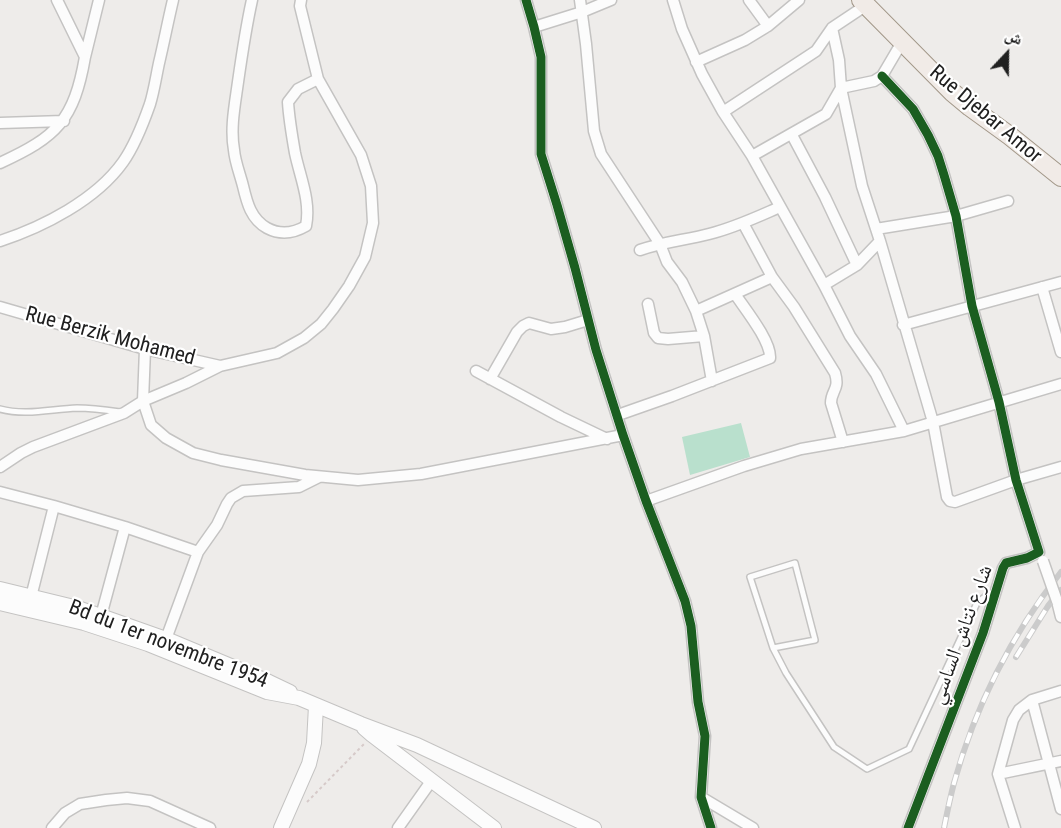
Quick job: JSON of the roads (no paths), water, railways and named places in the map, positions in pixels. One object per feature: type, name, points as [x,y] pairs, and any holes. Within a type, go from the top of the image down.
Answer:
[{"type":"main road","name":"Rue Djebar Amor","points":[[863,3],[970,107],[1061,177]]},
{"type":"street","points":[[57,0],[85,57]]},
{"type":"street","points":[[0,163],[43,141],[64,121],[78,89],[99,0]]},
{"type":"street","points":[[0,241],[62,213],[86,198],[123,161],[140,129],[150,103],[172,0]]},
{"type":"street","points":[[252,0],[233,118],[233,149],[246,197],[257,222],[271,230],[284,233],[299,231],[306,226],[308,202],[295,154],[288,102],[298,89],[318,79]]},
{"type":"street","points":[[0,467],[33,447],[124,413],[143,401],[220,366],[277,353],[304,338],[321,324],[349,286],[365,257],[373,223],[371,186],[361,155],[318,79],[300,0]]},
{"type":"street","points":[[526,0],[541,57],[541,154],[560,215],[596,350],[623,435],[685,601],[691,626],[698,702],[705,736],[702,797],[711,828]]},
{"type":"street","points":[[580,0],[594,131],[601,154],[660,244],[667,262],[682,282],[696,311],[704,336],[712,381]]},
{"type":"street","points":[[534,27],[611,0]]},
{"type":"street","points":[[673,0],[696,62],[723,112],[752,156],[850,336],[876,374],[904,431]]},
{"type":"street","points":[[749,0],[768,26]]},
{"type":"street","points":[[696,62],[745,40],[768,26],[799,0]]},
{"type":"street","points":[[723,112],[816,51],[832,28],[863,3]]},
{"type":"street","points":[[832,28],[839,60],[841,88],[862,186],[933,422],[947,497],[950,501],[955,502],[1061,467]]},
{"type":"street","points":[[752,156],[826,114],[841,88],[874,81],[882,76],[902,42]]},
{"type":"street","points":[[882,76],[913,109],[938,156],[956,216],[972,306],[999,402],[1016,480],[1061,615]]},
{"type":"street","points":[[0,123],[64,121]]},
{"type":"street","points":[[792,135],[825,197],[856,265]]},
{"type":"street","points":[[876,229],[956,216],[1008,201]]},
{"type":"street","points":[[640,250],[709,234],[743,223],[780,207]]},
{"type":"street","points":[[743,223],[772,277],[794,307],[835,374],[837,385],[831,397],[831,403],[843,442]]},
{"type":"street","points":[[824,285],[856,265],[880,241]]},
{"type":"street","points":[[696,311],[772,277]]},
{"type":"street","points":[[903,325],[1061,282]]},
{"type":"street","points":[[1042,287],[1061,352]]},
{"type":"street","points":[[618,415],[770,357],[758,326],[735,294]]},
{"type":"street","points":[[648,304],[654,333],[658,338],[704,336]]},
{"type":"street","name":"Rue Berzik Mohamed","points":[[0,307],[146,349],[220,366]]},
{"type":"street","points":[[490,379],[517,332],[523,326],[529,323],[551,329],[588,320]]},
{"type":"street","points":[[146,349],[143,401],[151,425],[166,438],[193,453],[305,475],[358,480],[421,474],[623,435]]},
{"type":"street","points":[[476,371],[607,439]]},
{"type":"street","points":[[646,501],[744,466],[801,449],[904,431],[1061,384]]},
{"type":"street","points":[[166,639],[198,552],[218,525],[231,498],[243,491],[299,487],[320,476]]},
{"type":"street","points":[[0,492],[125,527],[198,552]]},
{"type":"street","points":[[31,597],[54,506]]},
{"type":"street","points":[[101,616],[125,527]]},
{"type":"street","name":"شارع نتاش الساسي","points":[[908,828],[983,633],[1003,568],[1006,564],[1041,557]]},
{"type":"street","name":"Bd du 1er novembre 1954","points":[[0,590],[78,608],[166,639],[269,682],[299,698]]},
{"type":"street","points":[[0,603],[84,623],[148,644],[267,692],[299,698],[417,745],[590,827]]},
{"type":"street","points":[[1015,828],[998,774],[1013,720],[1019,710],[1032,700],[1061,691]]},
{"type":"street","points":[[1032,700],[1061,809]]},
{"type":"street","points":[[281,828],[309,764],[314,743],[316,706]]},
{"type":"street","points":[[361,724],[372,735],[494,828]]},
{"type":"street","points":[[998,774],[1061,760]]},
{"type":"street","points":[[398,828],[432,780]]},
{"type":"street","points":[[702,797],[753,828]]},
{"type":"street","points":[[52,828],[65,813],[80,804],[127,798],[150,801],[210,828]]},
{"type":"lane","points":[[0,409],[38,413],[76,408],[105,409],[124,413]]},
{"type":"lane","points":[[773,648],[815,640],[795,563],[750,577],[773,648],[786,673],[834,747],[867,770],[909,749],[977,604],[996,590]]},
{"type":"railway","points":[[944,828],[963,755],[984,699],[1011,646],[1061,572]]},
{"type":"railway","points":[[1016,657],[1048,606],[1061,590]]}]
